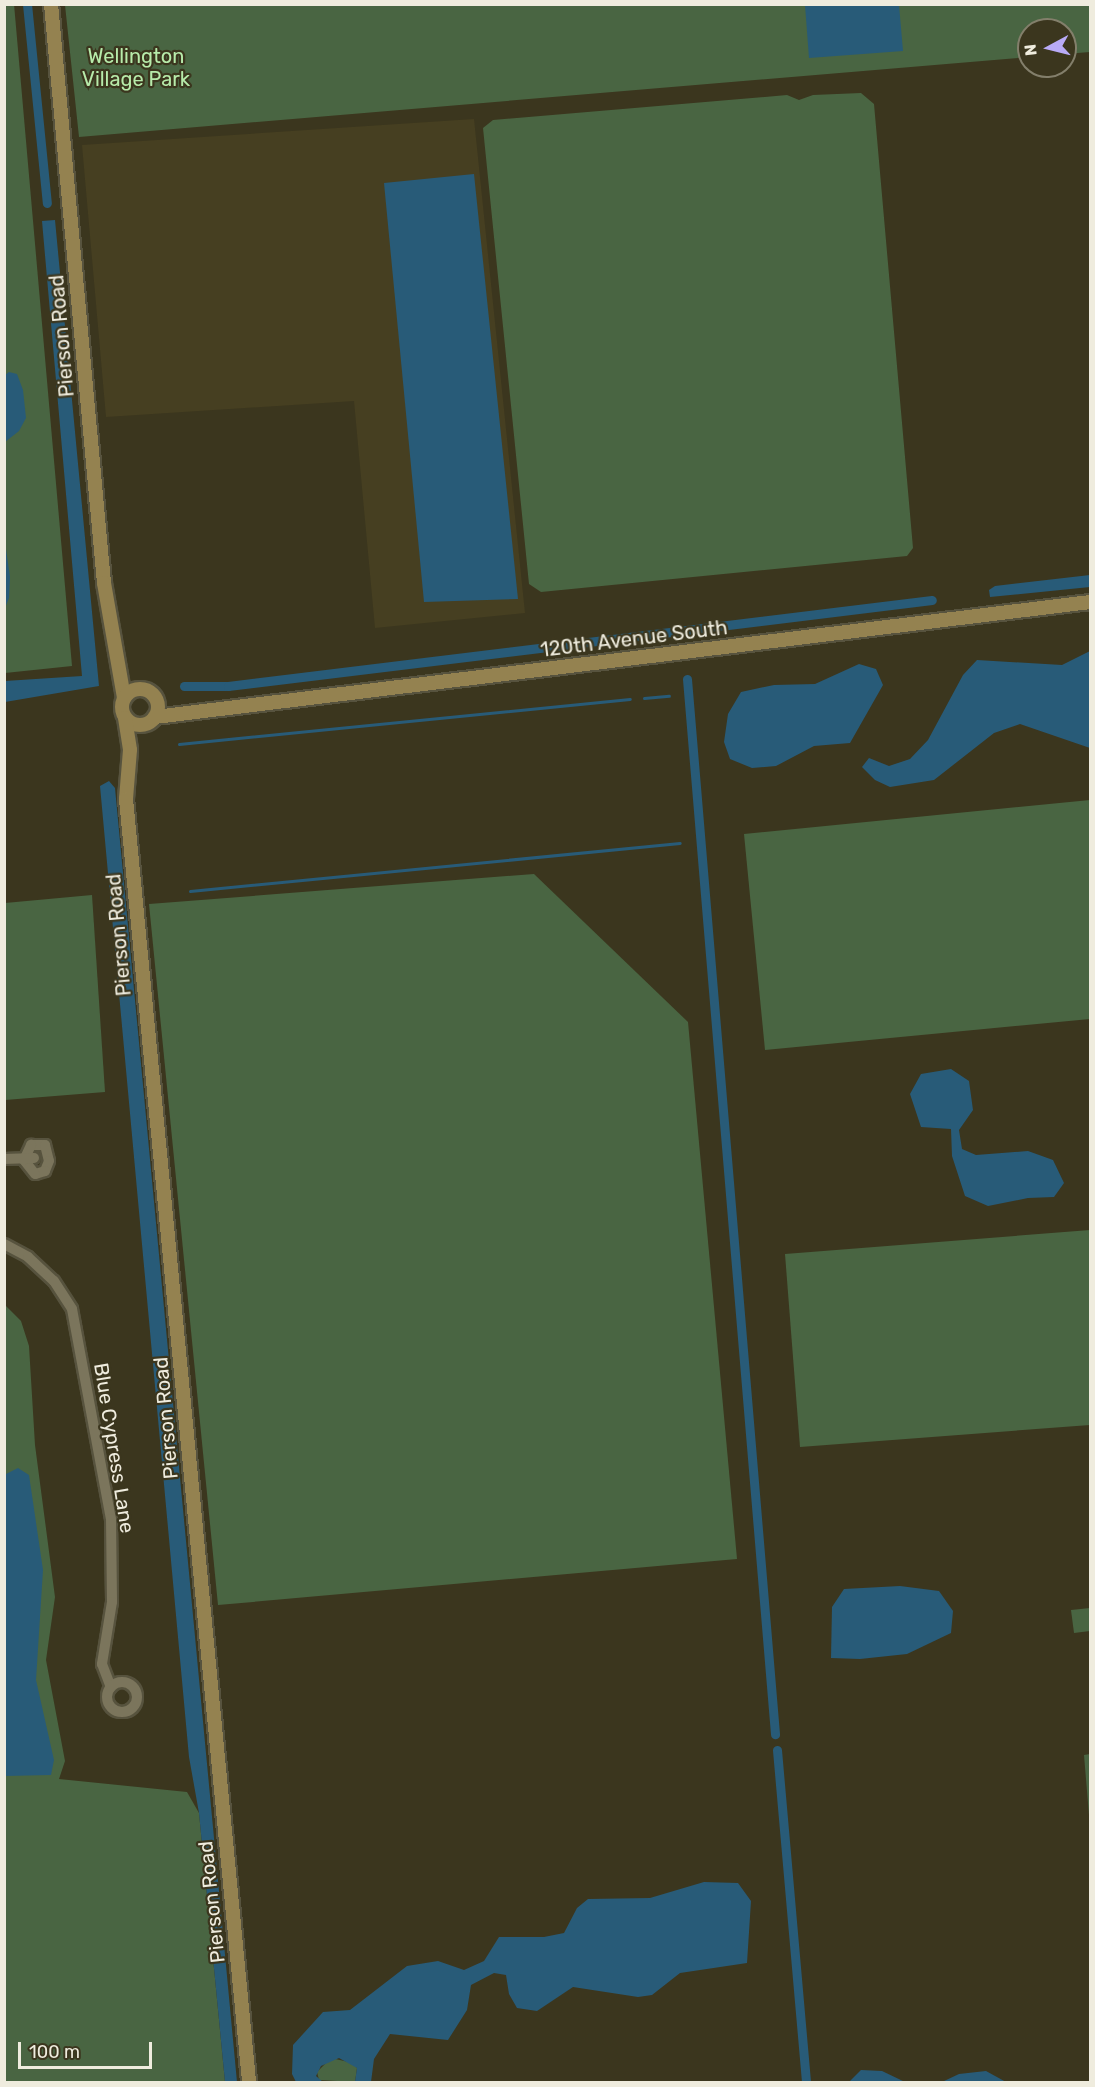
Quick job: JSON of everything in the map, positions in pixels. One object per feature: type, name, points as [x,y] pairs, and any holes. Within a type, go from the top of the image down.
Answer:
[{"type":"street","name":"Pierson Road","points":[[51,4],[109,631],[118,662],[124,698]]},
{"type":"street","name":"120th Avenue South","points":[[150,721],[182,711],[1090,602]]},
{"type":"street","name":"Pierson Road","points":[[118,662],[138,689]]},
{"type":"street","points":[[138,689],[148,691],[157,702],[150,721],[125,718],[124,698],[138,689]]},
{"type":"street","name":"120th Avenue South","points":[[157,702],[182,711]]},
{"type":"street","name":"Pierson Road","points":[[125,718],[130,750],[126,799],[249,2082]]},
{"type":"street","name":"Pierson Road","points":[[130,750],[150,721]]},
{"type":"street","points":[[4,1159],[29,1159]]},
{"type":"street","name":"Blue Cypress Lane","points":[[4,1244],[28,1257],[54,1281],[72,1309],[111,1519],[112,1602],[102,1664],[111,1687]]},
{"type":"shaded area","points":[[474,119],[525,613],[375,628],[354,401],[106,417],[82,145]]},
{"type":"green space","points":[[14,4],[72,666],[5,673],[4,5]]},
{"type":"green space","name":"Wellington Village Park","points":[[1090,4],[1090,52],[1077,53],[1077,18],[1017,18],[1017,58],[79,137],[65,5]]},
{"type":"green space","points":[[861,93],[874,104],[913,548],[907,556],[541,592],[529,584],[483,128],[493,120],[787,95],[799,100],[813,95]]},
{"type":"green space","points":[[1090,800],[1090,1019],[765,1050],[744,834]]},
{"type":"green space","points":[[534,874],[688,1022],[737,1559],[218,1605],[149,904]]},
{"type":"green space","points":[[92,895],[105,1092],[5,1100],[5,903]]},
{"type":"green space","points":[[1090,1230],[1090,1425],[800,1447],[785,1254]]},
{"type":"green space","points":[[4,1304],[21,1321],[29,1346],[35,1445],[55,1597],[46,1660],[65,1761],[59,1779],[187,1792],[199,1813],[225,2082],[5,2082]]},
{"type":"green space","points":[[1090,1608],[1090,1631],[1074,1633],[1071,1610]]},
{"type":"green space","points":[[1090,1754],[1090,1827],[1084,1755]]},
{"type":"green space","points":[[331,2058],[353,2063],[357,2068],[355,2082],[319,2080],[317,2072]]},
{"type":"water","points":[[805,5],[899,5],[903,51],[809,58]]},
{"type":"water","points":[[474,174],[518,599],[424,602],[384,183]]},
{"type":"water","points":[[55,220],[99,686],[5,702],[5,681],[82,676],[42,221]]},
{"type":"water","points":[[9,372],[17,374],[23,390],[26,418],[19,431],[5,442],[5,375]]},
{"type":"water","points":[[5,542],[10,577],[9,598],[5,608]]},
{"type":"water","points":[[1090,575],[1090,587],[990,597],[989,590],[995,586]]},
{"type":"water","points":[[1090,651],[1090,748],[1020,724],[994,733],[934,780],[890,787],[875,780],[862,767],[869,758],[889,766],[910,759],[928,740],[963,675],[977,660],[1062,665]]},
{"type":"water","points":[[859,664],[876,669],[883,685],[850,743],[814,746],[776,766],[752,768],[730,759],[724,742],[728,714],[741,692],[774,685],[815,684]]},
{"type":"water","points":[[109,781],[115,788],[237,2082],[225,2082],[199,1813],[189,1757],[100,786]]},
{"type":"water","points":[[951,1069],[969,1081],[973,1110],[959,1130],[962,1149],[976,1155],[1028,1151],[1053,1160],[1064,1183],[1054,1197],[1028,1198],[988,1206],[965,1196],[952,1156],[951,1129],[921,1127],[910,1094],[921,1074]]},
{"type":"water","points":[[18,1468],[29,1475],[43,1570],[36,1680],[54,1760],[51,1775],[5,1776],[4,1475]]},
{"type":"water","points":[[900,1586],[939,1591],[953,1611],[951,1633],[907,1654],[860,1659],[831,1658],[832,1607],[844,1589]]},
{"type":"water","points":[[704,1882],[738,1883],[751,1901],[747,1963],[680,1973],[652,1995],[638,1997],[573,1987],[537,2011],[517,2008],[509,1994],[506,1975],[494,1973],[471,1985],[467,2010],[448,2040],[390,2034],[374,2059],[371,2082],[355,2082],[357,2068],[339,2058],[321,2066],[316,2076],[323,2082],[296,2082],[292,2074],[293,2045],[323,2012],[350,2010],[407,1966],[438,1961],[464,1970],[484,1961],[499,1937],[544,1937],[564,1933],[577,1908],[588,1899],[650,1898]]},
{"type":"water","points":[[861,2070],[882,2071],[905,2082],[849,2082]]},
{"type":"water","points":[[986,2071],[1006,2082],[942,2082],[959,2074]]},
{"type":"waterway","points":[[27,4],[47,203]]},
{"type":"waterway","points":[[184,686],[228,686],[932,600]]},
{"type":"waterway","points":[[687,679],[775,1734]]},
{"type":"waterway","points":[[644,698],[669,696]]},
{"type":"waterway","points":[[179,744],[630,699]]},
{"type":"waterway","points":[[190,891],[680,843]]},
{"type":"waterway","points":[[777,1750],[806,2082]]}]
